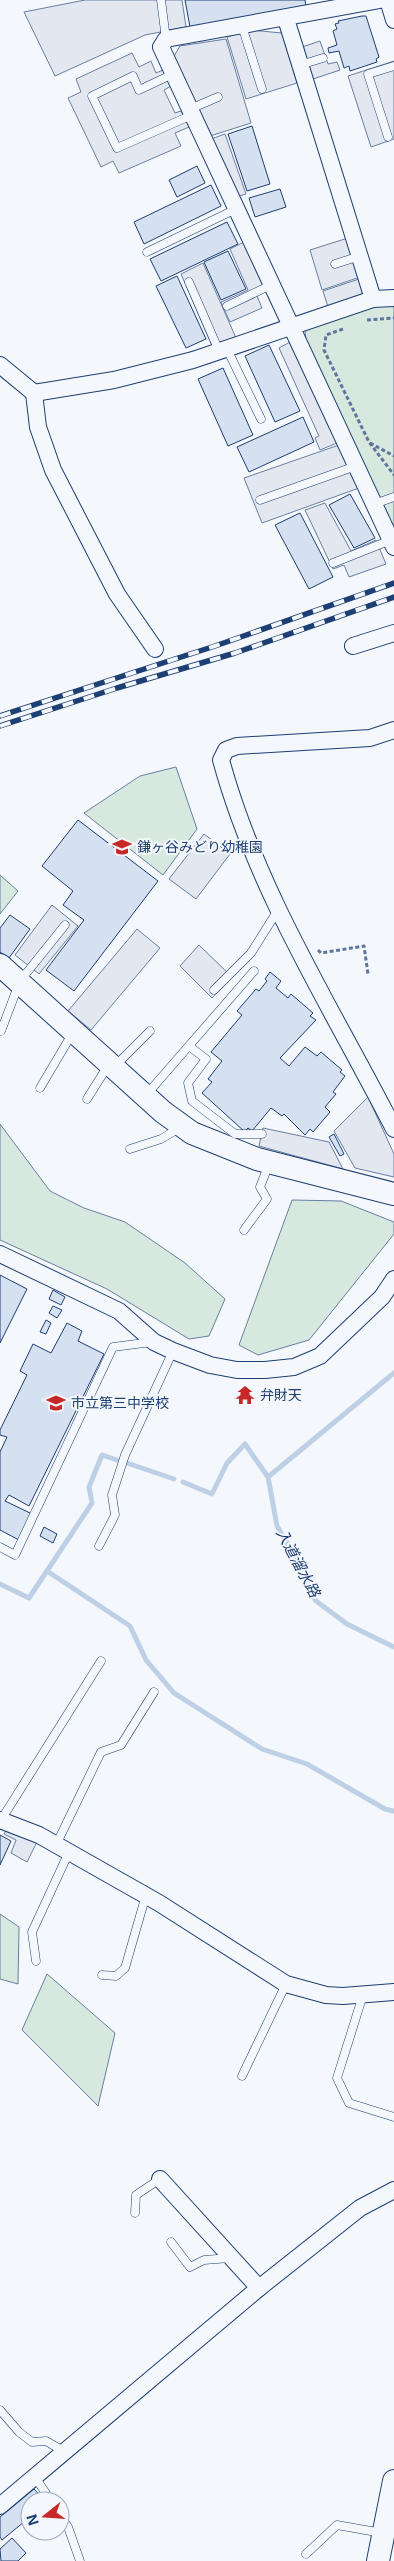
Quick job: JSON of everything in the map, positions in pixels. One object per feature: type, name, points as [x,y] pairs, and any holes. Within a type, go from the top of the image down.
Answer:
[{"type":"street","points":[[380,0],[334,4],[286,19],[166,39],[161,47],[392,543]]},
{"type":"street","points":[[388,0],[394,20]]},
{"type":"street","points":[[286,19],[374,299]]},
{"type":"street","points":[[34,393],[114,380],[223,350],[374,299],[394,298]]},
{"type":"street","points":[[0,365],[34,393],[38,427],[53,470],[117,594],[156,649]]},
{"type":"street","points":[[353,646],[394,633]]},
{"type":"street","points":[[394,730],[370,738],[237,746],[226,750],[221,760],[229,790],[291,938],[394,1129]]},
{"type":"street","points":[[0,965],[20,981],[145,1096],[183,1126],[216,1144],[270,1162],[394,1194]]},
{"type":"street","points":[[0,1254],[119,1311],[154,1342],[210,1365],[237,1370],[266,1370],[294,1367],[320,1356],[382,1297],[394,1279]]},
{"type":"street","points":[[1,1820],[63,1849],[146,1895],[196,1925],[286,1984],[326,1995],[363,1995],[394,1992]]},
{"type":"street","points":[[160,2179],[259,2288]]},
{"type":"street","points":[[0,2506],[259,2288],[360,2208],[394,2190]]},
{"type":"street","points":[[378,2561],[394,2481]]},
{"type":"lane","points":[[161,0],[166,39]]},
{"type":"lane","points":[[242,26],[262,89]]},
{"type":"lane","points":[[300,65],[323,58]]},
{"type":"lane","points":[[388,137],[368,74],[394,66]]},
{"type":"lane","points":[[173,74],[139,90],[133,76],[92,96],[117,148],[218,97]]},
{"type":"lane","points":[[147,252],[236,209]]},
{"type":"lane","points":[[335,264],[360,256]]},
{"type":"lane","points":[[189,282],[223,350],[261,419]]},
{"type":"lane","points":[[227,306],[271,285]]},
{"type":"lane","points":[[260,500],[356,466]]},
{"type":"lane","points":[[374,504],[394,497]]},
{"type":"lane","points":[[333,563],[392,543]]},
{"type":"lane","points":[[214,990],[251,953],[278,910]]},
{"type":"lane","points":[[2,1031],[20,981],[65,925]]},
{"type":"lane","points":[[145,1096],[254,971]]},
{"type":"lane","points":[[40,1088],[74,1030]]},
{"type":"lane","points":[[87,1099],[112,1065],[150,1031]]},
{"type":"lane","points":[[188,1046],[206,1059],[188,1083],[192,1101],[235,1134],[262,1134]]},
{"type":"lane","points":[[130,1149],[160,1140],[183,1126]]},
{"type":"lane","points":[[244,1230],[267,1199],[260,1187],[270,1162]]},
{"type":"lane","points":[[0,1547],[16,1555],[113,1347],[154,1342]]},
{"type":"lane","points":[[99,1546],[115,1515],[112,1495],[121,1468],[173,1351]]},
{"type":"lane","points":[[1,1820],[101,1661]]},
{"type":"lane","points":[[36,1960],[32,1932],[101,1752],[121,1745],[154,1692]]},
{"type":"lane","points":[[102,1975],[116,1976],[125,1968],[146,1895]]},
{"type":"lane","points":[[242,2076],[286,1984]]},
{"type":"lane","points":[[363,1995],[338,2078],[349,2103],[394,2117]]},
{"type":"lane","points":[[136,2214],[136,2195],[160,2179]]},
{"type":"lane","points":[[171,2242],[190,2267],[204,2260],[232,2258]]},
{"type":"lane","points":[[0,2410],[32,2442],[46,2441],[65,2452]]},
{"type":"lane","points":[[35,2477],[44,2491]]},
{"type":"lane","points":[[306,2554],[337,2525],[384,2533]]},
{"type":"lane","points":[[70,2533],[80,2561]]},
{"type":"path","points":[[358,323],[366,320],[394,318]]},
{"type":"path","points":[[350,326],[326,335],[324,350],[369,442],[394,475]]},
{"type":"path","points":[[369,442],[394,456]]},
{"type":"path","points":[[291,938],[303,935],[321,953],[364,946],[368,974]]},
{"type":"shaded area","points":[[85,0],[182,0],[186,27],[145,35],[55,76],[24,12]]},
{"type":"shaded area","points":[[250,30],[282,33],[297,83],[246,99],[227,37]]},
{"type":"shaded area","points":[[226,39],[251,123],[210,136],[174,56],[180,46]]},
{"type":"shaded area","points":[[320,41],[328,64],[337,62],[340,70],[310,80],[299,48]]},
{"type":"shaded area","points":[[132,53],[139,67],[151,61],[156,73],[163,70],[171,86],[164,90],[175,113],[181,111],[189,127],[175,133],[181,146],[119,173],[113,161],[101,167],[68,98],[81,92],[76,79]]},
{"type":"shaded area","points":[[394,61],[394,139],[371,147],[348,76]]},
{"type":"shaded area","points":[[225,134],[246,194],[236,197],[211,139]]},
{"type":"shaded area","points":[[348,238],[360,277],[322,290],[310,250]]},
{"type":"shaded area","points":[[244,242],[266,291],[257,296],[262,308],[230,322],[221,302],[248,290],[230,249]]},
{"type":"shaded area","points":[[203,263],[236,338],[212,346],[181,274]]},
{"type":"shaded area","points":[[362,278],[366,289],[361,296],[328,307],[323,291]]},
{"type":"shaded area","points":[[394,304],[394,528],[306,342],[305,330],[363,307]]},
{"type":"shaded area","points":[[290,342],[337,443],[320,450],[315,438],[319,436],[279,348]]},
{"type":"shaded area","points":[[339,445],[359,488],[262,523],[244,478]]},
{"type":"shaded area","points":[[325,503],[351,551],[376,540],[386,564],[349,577],[344,565],[333,569],[305,510]]},
{"type":"shaded area","points":[[176,767],[197,829],[163,875],[84,813],[140,776]]},
{"type":"shaded area","points":[[204,834],[230,854],[196,899],[169,879]]},
{"type":"shaded area","points":[[0,875],[18,891],[0,914]]},
{"type":"shaded area","points":[[52,905],[78,926],[39,974],[15,955]]},
{"type":"shaded area","points":[[137,929],[160,948],[91,1030],[68,1011]]},
{"type":"shaded area","points":[[199,945],[232,977],[212,998],[180,966]]},
{"type":"shaded area","points":[[368,1097],[394,1154],[394,1177],[355,1168],[334,1131]]},
{"type":"shaded area","points":[[0,1124],[50,1191],[84,1208],[125,1222],[185,1263],[225,1299],[209,1336],[189,1339],[107,1289],[0,1240]]},
{"type":"shaded area","points":[[263,1128],[329,1142],[343,1169],[259,1146]]},
{"type":"shaded area","points":[[292,1200],[341,1201],[394,1222],[394,1234],[309,1340],[258,1355],[239,1345]]},
{"type":"shaded area","points":[[7,1829],[37,1842],[27,1862],[11,1853],[16,1840],[4,1834]]},
{"type":"shaded area","points":[[0,1914],[19,1927],[18,1984],[0,1979]]},
{"type":"shaded area","points":[[47,1974],[115,2033],[98,2106],[22,2030]]},
{"type":"building","points":[[185,0],[305,0],[306,6],[190,27]]},
{"type":"building","points":[[366,16],[379,57],[376,59],[377,62],[350,71],[349,66],[344,68],[339,51],[329,53],[328,48],[337,45],[333,31],[337,29],[335,24],[339,23],[338,21]]},
{"type":"building","points":[[252,126],[270,184],[247,191],[228,134]]},
{"type":"building","points":[[197,166],[205,183],[177,197],[169,180]]},
{"type":"building","points":[[211,185],[221,206],[144,244],[134,222]]},
{"type":"building","points":[[280,189],[286,207],[255,217],[249,198]]},
{"type":"building","points":[[227,222],[238,244],[161,281],[150,259]]},
{"type":"building","points":[[228,251],[246,289],[221,300],[204,262]]},
{"type":"building","points":[[177,276],[206,339],[186,348],[156,286]]},
{"type":"building","points":[[269,345],[300,411],[275,422],[245,356]]},
{"type":"building","points":[[223,368],[253,435],[228,446],[198,379]]},
{"type":"building","points":[[303,417],[314,442],[249,472],[237,447]]},
{"type":"building","points":[[350,494],[375,538],[354,548],[329,505]]},
{"type":"building","points":[[300,513],[333,577],[309,589],[275,525]]},
{"type":"building","points":[[78,820],[158,881],[74,991],[46,970],[84,920],[63,905],[73,891],[42,866]]},
{"type":"building","points":[[10,915],[30,929],[9,958],[0,952],[0,928]]},
{"type":"building","points":[[270,972],[281,981],[276,988],[288,998],[291,994],[313,1013],[310,1016],[316,1020],[280,1058],[289,1066],[305,1047],[317,1056],[321,1052],[342,1070],[340,1072],[345,1076],[333,1092],[336,1094],[325,1107],[330,1112],[313,1132],[310,1129],[305,1135],[284,1114],[282,1116],[271,1108],[252,1131],[248,1128],[245,1132],[202,1093],[212,1082],[208,1079],[222,1061],[211,1052],[242,1015],[237,1011],[256,989],[259,991],[267,981],[265,979]]},
{"type":"building","points":[[334,1134],[344,1154],[340,1156],[329,1137]]},
{"type":"building","points":[[0,1275],[27,1289],[0,1343]]},
{"type":"building","points":[[53,1290],[65,1297],[61,1305],[49,1299]]},
{"type":"building","points":[[53,1306],[62,1310],[57,1318],[49,1313]]},
{"type":"building","points":[[46,1320],[51,1323],[46,1334],[40,1332]]},
{"type":"building","points":[[67,1323],[82,1331],[78,1341],[104,1354],[29,1506],[9,1495],[5,1501],[32,1514],[19,1540],[0,1530],[0,1452],[7,1437],[0,1435],[0,1430],[27,1375],[20,1371],[33,1344],[51,1353]]},
{"type":"building","points":[[44,1527],[57,1534],[53,1543],[40,1536]]},
{"type":"building","points":[[0,1835],[11,1841],[0,1865]]},
{"type":"building","points":[[20,2501],[20,2525],[2,2540],[0,2537],[0,2517]]},
{"type":"building","points":[[12,2538],[26,2553],[18,2561],[1,2561],[0,2549]]},
{"type":"waterway","points":[[268,1477],[394,1373]]},
{"type":"waterway","name":"入道溜水路","points":[[183,1482],[212,1494],[227,1463],[245,1444],[268,1477],[277,1526],[299,1563],[306,1586],[316,1601],[347,1624],[394,1647]]},
{"type":"waterway","name":"入道溜水路","points":[[0,1584],[29,1598],[92,1503],[89,1487],[102,1455],[117,1460]]},
{"type":"waterway","name":"入道溜水路","points":[[127,1463],[174,1479]]},
{"type":"waterway","points":[[47,1571],[130,1626],[146,1660],[174,1693],[262,1749],[307,1764],[385,1809],[394,1811]]},
{"type":"railway","points":[[0,716],[215,646],[394,583]]},
{"type":"railway","points":[[0,726],[117,688],[235,653],[394,597]]},
{"type":"place","name":"鎌ヶ谷みどり幼稚園","points":[[122,847]]},
{"type":"place","name":"弁財天","points":[[245,1395]]},
{"type":"place","name":"市立第三中学校","points":[[56,1403]]}]
